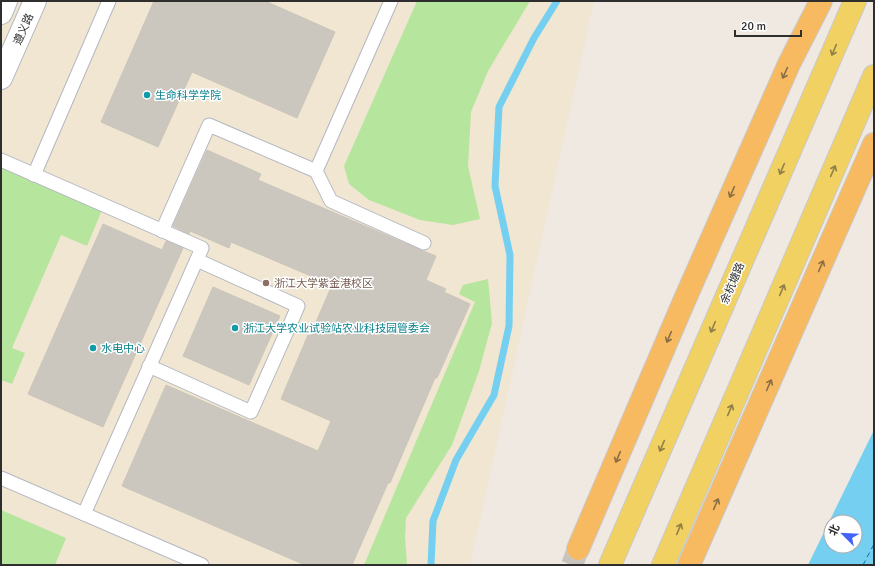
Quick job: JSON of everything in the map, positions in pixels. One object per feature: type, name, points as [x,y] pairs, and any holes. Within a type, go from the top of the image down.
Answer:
[{"type":"highway","points":[[578,549],[685,299],[786,71],[821,1]]},
{"type":"highway","points":[[689,565],[874,144]]},
{"type":"main road","name":"余杭塘路","points":[[610,565],[855,1]]},
{"type":"main road","points":[[663,565],[874,76]]},
{"type":"street","points":[[1,13],[6,1]]},
{"type":"street","name":"遵义路","points":[[1,78],[35,1]]},
{"type":"lane","points":[[34,175],[109,1]]},
{"type":"lane","points":[[316,171],[391,1]]},
{"type":"lane","points":[[162,231],[209,125],[316,171],[331,201],[424,243]]},
{"type":"lane","points":[[1,160],[202,248],[84,514]]},
{"type":"lane","points":[[149,366],[251,412],[298,306],[197,260]]},
{"type":"lane","points":[[1,478],[202,565]]},
{"type":"shaded area","name":"浙江大学紫金港校区","points":[[1,1],[594,1],[470,565],[1,565]]},
{"type":"green space","points":[[417,1],[530,1],[488,71],[471,112],[468,166],[480,219],[453,225],[420,220],[369,200],[349,184],[344,166]]},
{"type":"green space","points":[[1,166],[102,210],[87,246],[61,235],[12,348],[25,353],[12,384],[1,380]]},
{"type":"green space","points":[[488,279],[492,323],[479,371],[452,445],[406,518],[405,537],[407,565],[364,565],[475,302],[459,294],[463,285]]},
{"type":"green space","points":[[1,510],[66,538],[55,565],[1,565]]},
{"type":"water","points":[[874,430],[874,565],[808,565],[823,534],[823,554],[863,554],[863,514],[833,514]]},
{"type":"building","name":"生命科学学院","points":[[154,1],[265,1],[335,32],[297,118],[192,72],[158,147],[101,122]]},
{"type":"building","points":[[207,150],[261,174],[258,180],[436,256],[426,280],[446,289],[444,292],[470,304],[437,378],[435,378],[390,483],[388,483],[352,565],[305,565],[122,486],[166,385],[318,451],[331,421],[281,399],[308,335],[310,336],[332,285],[231,242],[229,248],[190,231],[189,234],[173,226]]},
{"type":"building","name":"水电中心","points":[[103,224],[162,250],[166,241],[183,248],[103,427],[28,394]]},
{"type":"building","name":"浙江大学农业试验站农业科技园管委会","points":[[213,287],[280,316],[249,385],[183,356]]},
{"type":"waterway","points":[[431,565],[433,521],[456,460],[494,395],[509,326],[510,255],[495,186],[499,107],[534,38],[557,1]]},
{"type":"ferry route","points":[[863,565],[874,544]]},
{"type":"tunnel","points":[[572,565],[578,549]]},
{"type":"place","name":"生命科学学院","points":[[147,95]]},
{"type":"place","name":"浙江大学紫金港校区","points":[[266,283]]},
{"type":"place","name":"浙江大学农业试验站农业科技园管委会","points":[[235,328]]},
{"type":"place","name":"水电中心","points":[[93,348]]}]
